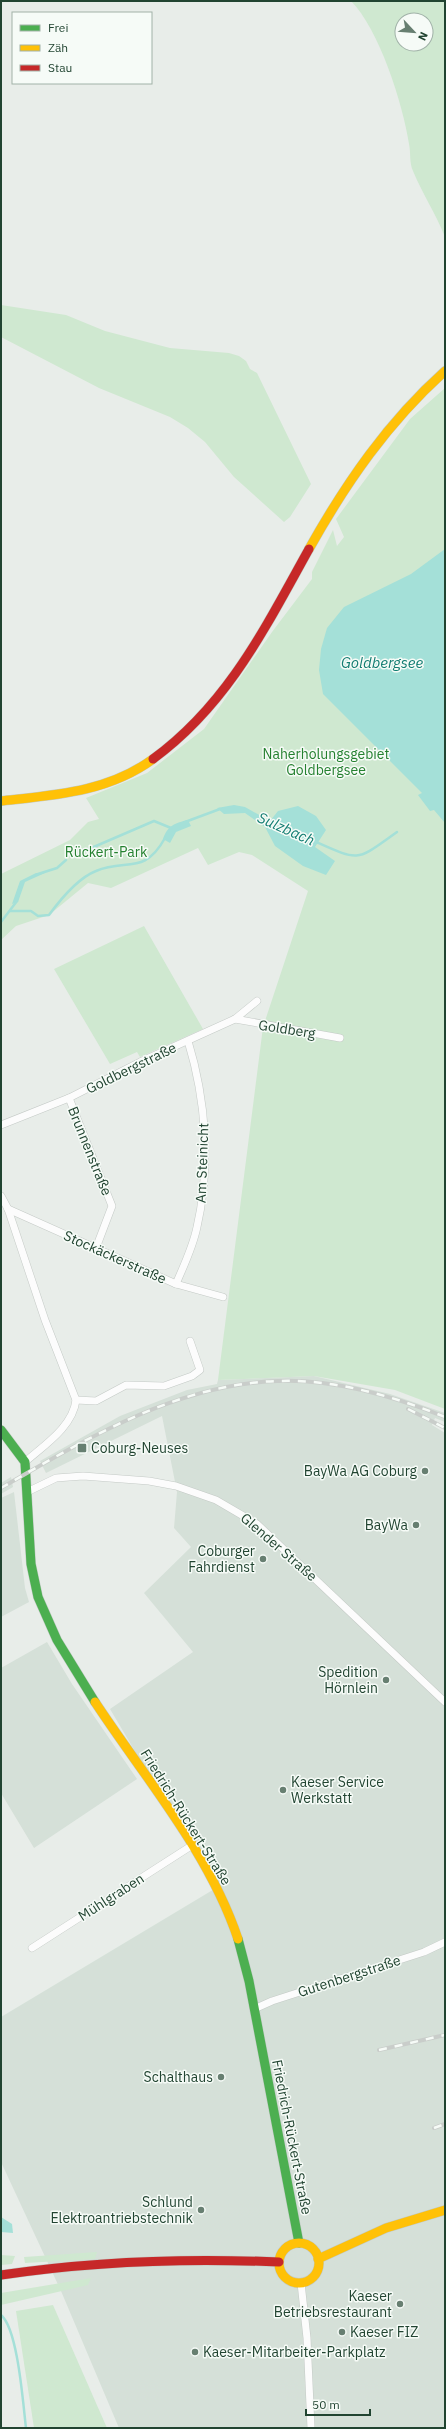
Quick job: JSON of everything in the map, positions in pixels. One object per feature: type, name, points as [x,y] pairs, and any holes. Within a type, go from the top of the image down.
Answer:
[{"type":"main road","points":[[1,801],[85,790],[126,776],[170,748],[206,714],[239,672],[268,624],[330,513],[369,453],[416,397],[445,371]]},
{"type":"main road","points":[[1,1430],[21,1454],[25,1462]]},
{"type":"main road","name":"Friedrich-Rückert-Straße","points":[[25,1462],[27,1532],[31,1566],[39,1598],[50,1625],[82,1681],[191,1846],[216,1888],[230,1918],[242,1952],[254,2009],[274,2126],[299,2244]]},
{"type":"main road","points":[[318,2259],[386,2228],[445,2210]]},
{"type":"main road","points":[[299,2244],[313,2249],[318,2259],[315,2275],[307,2282],[301,2283],[286,2278],[280,2271],[279,2262],[284,2250],[299,2244]]},
{"type":"main road","points":[[1,2275],[106,2262],[185,2258],[279,2262]]},
{"type":"street","name":"Goldbergstraße","points":[[1,1125],[69,1098],[113,1075],[235,1019],[257,1000]]},
{"type":"street","name":"Goldberg","points":[[235,1019],[340,1038]]},
{"type":"street","name":"Am Steinicht","points":[[176,1284],[197,1227],[205,1150],[200,1084],[188,1040]]},
{"type":"street","name":"Brunnenstraße","points":[[69,1098],[112,1206],[96,1248]]},
{"type":"street","points":[[1,1196],[8,1209],[45,1320],[76,1400],[73,1414],[65,1425],[25,1462]]},
{"type":"street","name":"Stockäckerstraße","points":[[8,1209],[176,1284],[223,1297]]},
{"type":"street","points":[[76,1400],[96,1401],[126,1385],[164,1386],[192,1376],[200,1370],[190,1341]]},
{"type":"street","name":"Glender Straße","points":[[27,1492],[56,1478],[83,1476],[149,1481],[176,1486],[216,1500],[257,1524],[445,1702]]},
{"type":"street","name":"Mühlgraben","points":[[32,1948],[191,1846]]},
{"type":"street","name":"Gutenbergstraße","points":[[254,2009],[272,2001],[424,1952],[445,1942]]},
{"type":"street","points":[[301,2283],[307,2338],[311,2428]]},
{"type":"shaded area","points":[[314,1376],[390,1394],[445,1413],[445,1422],[435,1418],[432,1425],[445,1433],[445,2428],[119,2428],[61,2291],[1,2162],[1,2017],[216,1888],[110,1709],[193,1652],[144,1593],[191,1547],[174,1528],[177,1492],[162,1416],[46,1473],[40,1461],[120,1416],[187,1390],[217,1384],[218,1380]]},
{"type":"shaded area","points":[[11,1477],[13,1487],[1,1494],[1,1483]]},
{"type":"shaded area","points":[[14,1492],[25,1588],[29,1602],[1,1617],[1,1498]]},
{"type":"shaded area","points":[[47,1642],[72,1684],[137,1779],[34,1848],[1,1793],[1,1668]]},
{"type":"green space","points":[[351,1],[445,1],[445,237],[413,171],[410,147],[401,109],[388,68],[371,30]]},
{"type":"green space","points":[[1,305],[66,315],[105,331],[170,348],[229,353],[239,356],[246,361],[250,369],[257,373],[311,484],[290,517],[284,522],[234,477],[205,442],[188,428],[170,417],[99,388],[1,337]]},
{"type":"green space","name":"Naherholungsgebiet Goldbergsee","points":[[445,388],[445,1409],[395,1390],[314,1376],[218,1380],[263,1027],[308,891],[252,855],[239,852],[208,865],[198,848],[111,888],[88,883],[49,915],[16,926],[1,940],[1,874],[70,840],[88,822],[99,819],[86,798],[147,773],[204,729],[272,632],[312,579],[312,572],[333,530],[337,546],[344,537],[336,519],[410,419]]},
{"type":"green space","points":[[144,926],[203,1029],[140,1057],[137,1052],[110,1064],[54,969]]},
{"type":"green space","points":[[97,2252],[95,2259],[25,2263],[24,2257]]},
{"type":"green space","points":[[1,2255],[15,2256],[12,2264],[1,2265]]},
{"type":"green space","points":[[91,2278],[88,2285],[1,2305],[1,2293]]},
{"type":"green space","points":[[53,2305],[107,2428],[34,2428],[16,2311]]},
{"type":"water","name":"Goldbergsee","points":[[445,549],[445,823],[434,810],[430,811],[418,795],[422,793],[323,694],[319,670],[321,649],[327,628],[344,607],[411,574]]},
{"type":"water","points":[[234,805],[245,807],[270,821],[278,811],[298,806],[316,816],[326,830],[315,847],[335,861],[326,875],[303,866],[275,846],[265,827],[245,813],[224,814],[217,808]]},
{"type":"water","points":[[188,820],[191,826],[176,832],[170,843],[163,839],[172,825]]},
{"type":"water","points":[[36,873],[45,873],[25,882],[18,902],[12,904],[20,881]]},
{"type":"water","points":[[1,2217],[12,2224],[13,2233],[1,2232]]},
{"type":"waterway","name":"Sulzbach","points":[[185,822],[220,809]]},
{"type":"waterway","name":"Sulzbach","points":[[82,852],[154,821],[171,828]]},
{"type":"waterway","name":"Sulzbach","points":[[316,842],[342,853],[358,855],[373,849],[397,832]]},
{"type":"waterway","name":"Sulzbach","points":[[10,911],[31,911],[38,916],[49,915],[70,890],[89,874],[107,867],[142,862],[157,850],[165,838]]},
{"type":"waterway","name":"Sulzbach","points":[[38,874],[57,868],[66,860]]},
{"type":"waterway","name":"Sulzbach","points":[[1,922],[17,901]]},
{"type":"waterway","points":[[1,2315],[7,2323],[16,2351],[26,2428]]},
{"type":"railway","points":[[1,1488],[99,1433],[134,1417],[168,1403],[204,1392],[241,1384],[299,1381],[342,1386],[363,1390],[405,1402],[445,1417]]},
{"type":"railway","points":[[408,1409],[445,1428]]},
{"type":"railway","points":[[379,2050],[445,2035]]},
{"type":"railway","points":[[434,2128],[445,2124]]},
{"type":"traffic: fast","points":[[1,1430],[25,1462],[31,1564],[38,1597],[57,1640],[95,1702]]},
{"type":"traffic: fast","points":[[238,1939],[249,1981],[299,2243]]},
{"type":"traffic: slow","points":[[309,549],[353,477],[370,454],[405,411],[445,371]]},
{"type":"traffic: slow","points":[[1,801],[61,794],[99,785],[118,779],[153,759]]},
{"type":"traffic: slow","points":[[95,1702],[155,1787],[193,1846],[226,1907],[238,1939]]},
{"type":"traffic: slow","points":[[318,2259],[386,2228],[445,2210]]},
{"type":"traffic: slow","points":[[299,2243],[307,2245],[313,2249],[317,2255],[319,2263],[317,2271],[313,2277],[307,2281],[299,2283],[291,2281],[285,2277],[281,2271],[279,2263],[281,2255],[285,2249],[291,2245],[299,2243]]},
{"type":"traffic: jam","points":[[153,759],[203,714],[224,689],[260,636],[309,549]]},
{"type":"traffic: jam","points":[[1,2275],[71,2266],[140,2262],[209,2260],[279,2262]]},
{"type":"place","name":"Coburg-Neuses","points":[[82,1448]]},
{"type":"place","name":"BayWa AG Coburg","points":[[425,1471]]},
{"type":"place","name":"BayWa","points":[[416,1525]]},
{"type":"place","name":"Coburger Fahrdienst","points":[[263,1559]]},
{"type":"place","name":"Spedition Hörnlein","points":[[386,1680]]},
{"type":"place","name":"Kaeser Service Werkstatt","points":[[283,1790]]},
{"type":"place","name":"Schalthaus","points":[[221,2077]]},
{"type":"place","name":"Schlund Elektroantriebstechnik","points":[[201,2210]]},
{"type":"place","name":"Kaeser Betriebsrestaurant","points":[[400,2304]]},
{"type":"place","name":"Kaeser FIZ","points":[[342,2332]]},
{"type":"place","name":"Kaeser-Mitarbeiter-Parkplatz","points":[[195,2352]]},
{"type":"park label","name":"Rückert-Park","points":[[106,852]]}]
